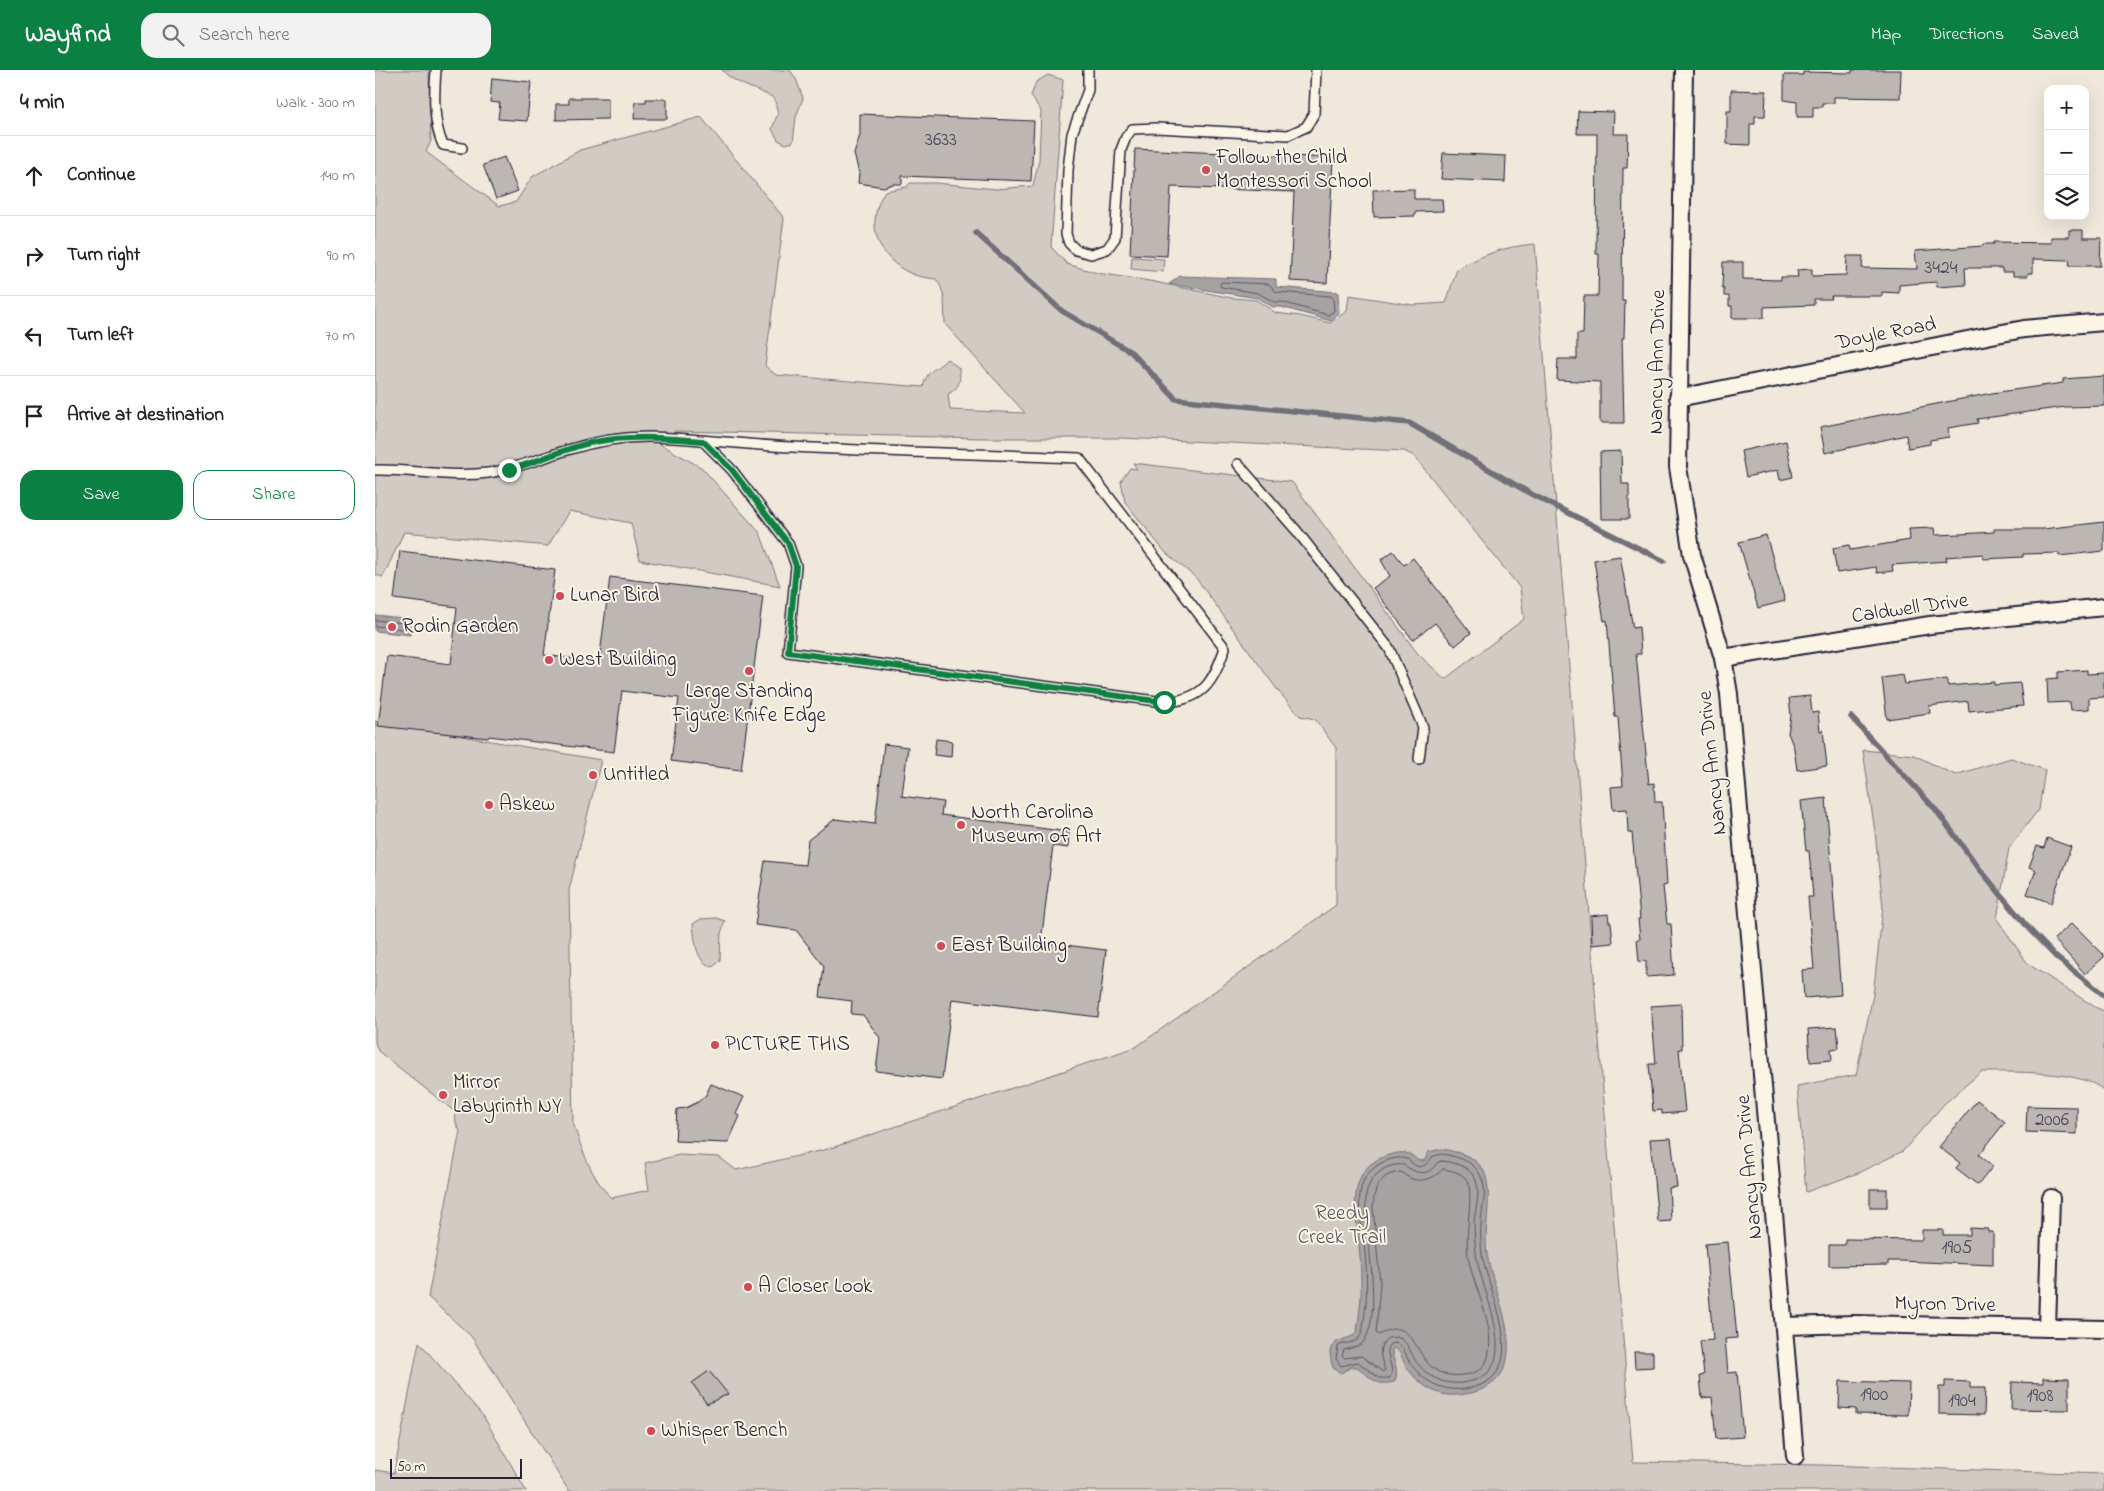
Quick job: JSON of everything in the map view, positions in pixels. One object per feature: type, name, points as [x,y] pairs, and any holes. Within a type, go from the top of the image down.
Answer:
[{"type":"street","name":"Nancy Ann Drive","points":[[1684,70],[1678,467],[1686,523],[1693,555],[1723,658],[1731,714],[1795,1456]]},
{"type":"street","name":"Doyle Road","points":[[1678,398],[2024,329],[2104,322]]},
{"type":"street","name":"Caldwell Drive","points":[[1723,658],[1930,625],[2104,607]]},
{"type":"street","points":[[2047,1328],[2051,1198]]},
{"type":"street","name":"Myron Drive","points":[[1785,1326],[1854,1324],[2104,1329]]},
{"type":"lane","points":[[436,70],[435,92],[438,134],[443,145],[462,148]]},
{"type":"lane","points":[[1088,70],[1089,90],[1072,134],[1065,219],[1069,243],[1077,250],[1091,254],[1107,249],[1115,238],[1121,150],[1125,136],[1132,129],[1157,128],[1289,135],[1306,127],[1314,114],[1315,70]]},
{"type":"lane","points":[[375,470],[391,469],[466,475],[509,470],[577,447],[615,439],[649,437],[791,447],[1079,458],[1225,648],[1217,672],[1211,682],[1194,696],[1185,700],[1164,702],[788,652],[796,566],[788,543],[732,470],[703,441]]},
{"type":"lane","points":[[1238,464],[1296,530],[1389,648],[1423,727],[1419,759]]},
{"type":"green space","name":"Reedy Creek Trail","points":[[375,70],[429,70],[431,141],[426,152],[499,206],[516,202],[532,177],[580,150],[701,117],[784,218],[765,366],[776,375],[923,387],[929,373],[947,359],[959,368],[960,372],[960,380],[957,386],[948,394],[950,410],[1025,413],[945,324],[944,297],[936,279],[915,275],[900,267],[883,250],[877,239],[875,215],[885,191],[907,187],[910,183],[936,183],[996,189],[1033,186],[1039,160],[1041,111],[1031,96],[1036,82],[1048,75],[1063,80],[1051,247],[1067,264],[1097,273],[1150,281],[1232,298],[1256,300],[1276,313],[1330,323],[1347,311],[1349,295],[1413,305],[1446,303],[1457,269],[1494,252],[1535,244],[1633,1462],[1822,1465],[2104,1474],[2104,1491],[569,1491],[471,1336],[428,1297],[460,1131],[456,1123],[455,1112],[378,1051],[375,1042],[375,721],[601,760],[569,890],[573,1123],[593,1172],[611,1198],[649,1190],[645,1163],[679,1155],[719,1157],[736,1170],[828,1149],[1136,1047],[1336,905],[1336,748],[1315,719],[1300,716],[1279,692],[1196,578],[1165,552],[1125,502],[1121,481],[1130,468],[1137,469],[1133,463],[1292,482],[1418,654],[1445,679],[1524,619],[1520,588],[1414,456],[1404,451],[1121,438],[985,438],[674,431],[660,444],[702,468],[760,533],[780,586],[640,560],[631,523],[569,511],[548,546],[404,532],[383,577],[375,575]]},
{"type":"green space","points":[[722,70],[790,70],[796,79],[803,98],[796,117],[793,142],[786,144],[778,140],[772,129],[778,113],[774,98],[739,83]]},
{"type":"green space","points":[[1132,257],[1164,259],[1163,272],[1131,269]]},
{"type":"green space","points":[[1863,750],[1914,755],[1955,775],[2011,758],[2045,770],[2039,809],[2009,848],[1997,919],[2028,964],[2104,1011],[2104,1091],[2094,1084],[2081,1079],[2064,1076],[2027,1072],[1981,1072],[1944,1104],[1903,1151],[1858,1173],[1806,1192],[1797,1086],[1856,1075],[1873,995],[1883,907],[1875,832]]},
{"type":"green space","points":[[716,918],[725,921],[721,933],[720,960],[713,967],[707,965],[699,956],[695,943],[693,924],[701,919]]},
{"type":"green space","points":[[419,1342],[484,1417],[526,1491],[375,1491],[375,1470],[394,1473]]},
{"type":"water","points":[[1180,276],[1276,279],[1276,287],[1338,292],[1339,313],[1331,321],[1281,307],[1273,307],[1257,298],[1169,284]]},
{"type":"water","points":[[375,615],[412,619],[410,635],[375,631]]},
{"type":"water","points":[[1442,1149],[1459,1153],[1474,1160],[1482,1168],[1486,1176],[1488,1186],[1487,1254],[1502,1307],[1508,1346],[1506,1364],[1498,1378],[1479,1391],[1457,1395],[1442,1394],[1431,1390],[1421,1383],[1409,1371],[1400,1354],[1394,1348],[1392,1354],[1397,1374],[1394,1382],[1388,1383],[1374,1380],[1357,1367],[1351,1367],[1341,1373],[1333,1368],[1330,1353],[1331,1348],[1336,1342],[1353,1336],[1357,1331],[1361,1288],[1356,1194],[1363,1172],[1371,1164],[1389,1155],[1406,1153],[1422,1161],[1425,1160],[1428,1152]]},
{"type":"building","points":[[1852,70],[1901,70],[1900,98],[1834,97],[1834,103],[1822,103],[1822,107],[1813,107],[1813,117],[1797,117],[1797,102],[1784,100],[1784,75],[1803,75],[1803,72],[1852,73]]},
{"type":"building","points":[[492,78],[531,82],[527,121],[498,119],[500,103],[490,102]]},
{"type":"building","points":[[1731,90],[1766,91],[1765,116],[1755,116],[1755,124],[1750,124],[1750,145],[1727,144],[1727,111],[1731,111]]},
{"type":"building","points":[[569,98],[608,98],[608,119],[556,120],[556,104],[569,104]]},
{"type":"building","points":[[646,99],[667,99],[667,119],[634,119],[635,102],[646,102]]},
{"type":"building","points":[[1578,111],[1614,112],[1613,134],[1628,134],[1627,168],[1623,168],[1622,301],[1625,301],[1624,338],[1622,338],[1624,423],[1600,423],[1600,382],[1557,380],[1558,359],[1577,359],[1577,334],[1583,334],[1584,296],[1598,296],[1599,254],[1596,254],[1597,134],[1577,134]]},
{"type":"building","points":[[860,114],[1034,121],[1031,181],[902,176],[902,184],[884,187],[858,183],[859,173],[854,154],[860,135]]},
{"type":"building","points":[[1135,149],[1333,158],[1327,283],[1290,281],[1294,192],[1171,187],[1167,256],[1130,254]]},
{"type":"building","points":[[1443,153],[1506,156],[1505,182],[1441,179]]},
{"type":"building","points":[[504,157],[518,191],[496,199],[483,165]]},
{"type":"building","points":[[1414,189],[1414,199],[1442,199],[1443,211],[1415,212],[1415,216],[1374,217],[1373,190]]},
{"type":"building","points":[[2069,230],[2083,230],[2083,238],[2101,238],[2100,266],[2069,266],[2070,260],[2033,259],[2033,273],[2028,273],[2028,276],[2013,276],[2013,272],[2002,272],[2002,268],[1965,268],[1966,285],[1937,287],[1936,282],[1899,285],[1899,293],[1882,292],[1882,296],[1831,296],[1832,299],[1814,299],[1814,305],[1764,307],[1764,318],[1732,318],[1732,306],[1729,306],[1729,296],[1724,296],[1724,289],[1722,288],[1723,262],[1743,262],[1743,279],[1781,280],[1781,277],[1798,277],[1797,270],[1812,269],[1812,276],[1846,275],[1847,256],[1863,256],[1862,268],[1917,269],[1915,251],[1983,246],[1983,244],[1994,244],[1994,242],[2051,243],[2051,237],[2069,237]]},
{"type":"building","points":[[2104,376],[2104,406],[2065,407],[1977,419],[1978,423],[1948,428],[1949,437],[1930,440],[1930,444],[1908,448],[1906,435],[1825,453],[1820,427],[1992,393],[2063,383],[2063,379]]},
{"type":"building","points":[[1786,441],[1793,477],[1780,480],[1778,470],[1746,477],[1741,451]]},
{"type":"building","points":[[1621,451],[1622,484],[1629,484],[1629,519],[1601,519],[1600,452]]},
{"type":"building","points":[[2104,522],[2104,551],[2059,556],[2059,553],[2023,554],[2023,557],[1983,559],[1983,554],[1946,557],[1947,561],[1892,565],[1893,571],[1877,573],[1876,567],[1837,573],[1833,548],[1849,545],[1850,550],[1910,540],[1909,529],[1934,528],[1935,535],[1994,532],[1994,529],[2043,529]]},
{"type":"building","points":[[1766,535],[1785,601],[1758,608],[1739,542]]},
{"type":"building","name":"West Building","points":[[400,551],[555,570],[544,655],[599,662],[610,577],[763,596],[741,770],[671,761],[679,698],[622,691],[614,752],[489,736],[488,738],[378,726],[387,656],[451,664],[457,607],[394,599]]},
{"type":"building","points":[[1393,551],[1404,565],[1413,558],[1471,633],[1455,646],[1435,623],[1413,640],[1373,588],[1390,576],[1381,560]]},
{"type":"building","points":[[1620,556],[1633,628],[1639,627],[1641,654],[1636,654],[1649,784],[1654,783],[1655,802],[1662,802],[1667,885],[1663,886],[1667,924],[1671,924],[1674,975],[1646,977],[1646,961],[1639,962],[1637,939],[1640,939],[1638,919],[1640,919],[1632,833],[1628,833],[1627,809],[1613,810],[1611,787],[1623,786],[1618,717],[1615,717],[1607,620],[1604,621],[1594,560]]},
{"type":"building","points":[[2087,670],[2087,674],[2104,673],[2104,697],[2089,698],[2089,709],[2071,710],[2070,702],[2048,703],[2047,679],[2058,678],[2058,672]]},
{"type":"building","points":[[1903,675],[1905,684],[1947,679],[1948,686],[1994,682],[1994,685],[2020,683],[2023,706],[1969,711],[1968,701],[1929,706],[1930,713],[1887,719],[1882,678]]},
{"type":"building","points":[[1810,696],[1812,713],[1818,712],[1820,731],[1823,730],[1827,766],[1797,770],[1794,748],[1788,733],[1791,716],[1789,698]]},
{"type":"building","points":[[936,739],[952,741],[951,757],[934,755]]},
{"type":"building","name":"East Building","points":[[884,744],[908,747],[902,796],[943,802],[941,815],[1069,832],[1068,848],[1053,846],[1041,942],[1106,950],[1098,1017],[952,999],[942,1079],[876,1071],[880,1038],[863,1015],[851,1014],[852,1001],[820,997],[824,966],[796,930],[755,925],[765,861],[805,865],[808,840],[835,819],[875,824]]},
{"type":"building","points":[[1826,798],[1841,995],[1804,998],[1802,970],[1814,969],[1808,897],[1813,897],[1809,851],[1806,851],[1801,801]]},
{"type":"building","points":[[2047,838],[2071,847],[2051,903],[2027,894],[2036,870],[2029,867],[2037,846],[2044,848]]},
{"type":"building","points":[[1608,914],[1609,922],[1611,922],[1613,943],[1592,945],[1591,916]]},
{"type":"building","points":[[2072,923],[2104,955],[2085,974],[2054,939]]},
{"type":"building","points":[[1681,1004],[1682,1049],[1679,1049],[1685,1112],[1662,1114],[1662,1110],[1653,1111],[1649,1064],[1656,1064],[1651,1006]]},
{"type":"building","points":[[1837,1027],[1839,1048],[1831,1049],[1832,1060],[1810,1062],[1808,1029]]},
{"type":"building","points":[[711,1084],[744,1097],[736,1114],[740,1116],[728,1143],[675,1141],[677,1109],[686,1108],[698,1102],[706,1095]]},
{"type":"building","points":[[1977,1100],[2005,1122],[1979,1155],[1993,1166],[1978,1185],[1956,1168],[1960,1163],[1939,1147]]},
{"type":"building","points":[[2027,1106],[2077,1107],[2077,1134],[2026,1132]]},
{"type":"building","points":[[1671,1138],[1677,1187],[1669,1188],[1671,1221],[1658,1222],[1650,1139]]},
{"type":"building","points":[[1870,1189],[1887,1189],[1887,1207],[1870,1207]]},
{"type":"building","points":[[1970,1228],[1988,1229],[1988,1232],[1993,1232],[1993,1265],[1888,1261],[1888,1265],[1829,1266],[1829,1245],[1845,1245],[1845,1239],[1922,1240],[1922,1230],[1943,1230],[1943,1235],[1970,1235]]},
{"type":"building","points":[[1728,1242],[1737,1338],[1725,1339],[1728,1373],[1737,1372],[1743,1437],[1716,1439],[1712,1397],[1702,1398],[1700,1376],[1704,1375],[1700,1341],[1713,1340],[1705,1244]]},
{"type":"building","points":[[1634,1352],[1653,1352],[1653,1367],[1635,1368]]},
{"type":"building","points":[[709,1371],[728,1394],[707,1404],[692,1383]]},
{"type":"building","points":[[2043,1378],[2069,1379],[2069,1410],[2011,1409],[2012,1382],[2043,1383]]},
{"type":"building","points":[[1840,1381],[1909,1383],[1908,1415],[1856,1414],[1856,1409],[1839,1408]]},
{"type":"building","points":[[1945,1381],[1970,1382],[1970,1388],[1985,1388],[1984,1415],[1939,1414],[1939,1387],[1945,1387]]},
{"type":"waterway","points":[[976,233],[1062,311],[1131,352],[1176,399],[1409,423],[1533,495],[1664,561]]},
{"type":"waterway","points":[[1851,717],[1936,810],[1978,867],[2030,930],[2057,958],[2104,995]]},
{"type":"place","name":"Follow the Child Montessori School","points":[[1206,170]]},
{"type":"place","name":"Lunar Bird","points":[[560,596]]},
{"type":"place","name":"Rodin Garden","points":[[392,627]]},
{"type":"place","name":"West Building","points":[[549,660]]},
{"type":"place","name":"Large Standing Figure: Knife Edge","points":[[749,671]]},
{"type":"place","name":"Untitled","points":[[593,775]]},
{"type":"place","name":"Askew","points":[[489,805]]},
{"type":"place","name":"North Carolina Museum of Art","points":[[961,825]]},
{"type":"place","name":"East Building","points":[[941,946]]},
{"type":"place","name":"PICTURE THIS","points":[[715,1045]]},
{"type":"place","name":"Mirror Labyrinth NY","points":[[443,1095]]},
{"type":"place","name":"A Closer Look","points":[[748,1287]]},
{"type":"place","name":"Whisper Bench","points":[[651,1431]]},
{"type":"route","points":[[509,470],[569,449],[615,439],[649,437],[703,441],[732,470],[788,543],[796,566],[788,652],[1164,702]]}]
